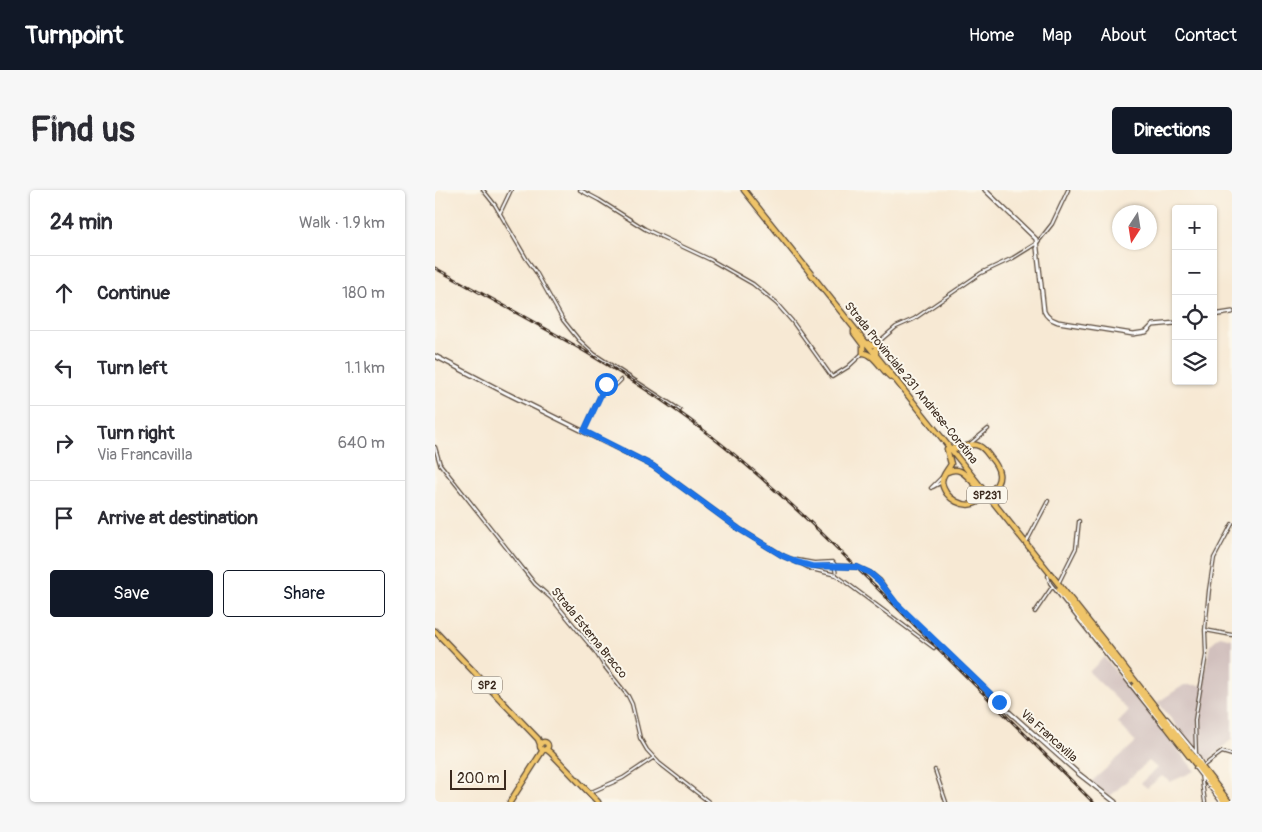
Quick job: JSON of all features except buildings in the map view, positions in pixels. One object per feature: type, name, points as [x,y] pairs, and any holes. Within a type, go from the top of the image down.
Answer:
[{"type":"main road","name":"Strada Provinciale 231 Andriese-Coratina","points":[[743,190],[944,439],[1211,778],[1225,802]]},
{"type":"main road","points":[[855,329],[854,333],[864,347],[863,353],[870,354],[891,378]]},
{"type":"main road","points":[[855,329],[870,344],[875,345],[875,352],[889,370]]},
{"type":"main road","name":"Strada Provinciale 231 Andriese-Coratina","points":[[855,329],[891,378],[1225,802]]},
{"type":"main road","points":[[944,439],[955,449],[975,443]]},
{"type":"main road","points":[[965,466],[962,454],[975,443]]},
{"type":"main road","points":[[947,449],[951,464],[943,477],[945,489],[953,499],[962,505],[971,505],[991,491],[1000,480],[999,469],[993,460],[975,443]]},
{"type":"main road","points":[[943,477],[952,469],[960,470],[977,487]]},
{"type":"main road","name":"SP2","points":[[435,631],[598,802]]},
{"type":"main road","points":[[510,802],[543,745]]},
{"type":"street","points":[[483,190],[500,213],[526,258],[537,272],[563,320],[585,347],[680,410]]},
{"type":"street","points":[[500,213],[511,190]]},
{"type":"street","points":[[580,190],[645,229],[711,260],[753,284],[787,315],[832,377],[849,366],[863,353]]},
{"type":"street","points":[[985,190],[1036,240],[1043,303],[1047,316],[1058,322],[1133,334],[1146,332],[1153,325],[1172,323]]},
{"type":"street","points":[[875,345],[896,327],[913,320],[981,274],[1037,243],[1052,224],[1068,190]]},
{"type":"street","points":[[1217,314],[1232,312]]},
{"type":"street","points":[[435,356],[653,466],[739,529],[789,559],[836,575],[934,648]]},
{"type":"street","points":[[584,431],[605,385],[616,385],[621,380]]},
{"type":"street","points":[[975,443],[987,429]]},
{"type":"street","name":"Strada Esterna Bracco","points":[[435,447],[440,464],[453,482],[535,584],[551,598],[595,651],[628,696],[632,704],[640,738],[654,758],[709,802]]},
{"type":"street","points":[[936,485],[943,477]]},
{"type":"street","points":[[936,485],[943,477]]},
{"type":"street","points":[[936,485],[945,489]]},
{"type":"street","points":[[1027,541],[1048,501]]},
{"type":"street","points":[[1059,582],[1076,548],[1079,522]]},
{"type":"street","points":[[1196,753],[1195,720],[1206,655],[1205,630],[1214,558],[1232,524]]},
{"type":"street","points":[[1017,533],[1021,534],[1027,541],[1196,753],[1211,778]]},
{"type":"street","points":[[789,559],[814,563],[833,562],[836,575]]},
{"type":"street","name":"Via Francavilla","points":[[811,567],[857,567],[870,573],[879,581],[891,598],[1007,710],[1079,774],[1115,802]]},
{"type":"street","points":[[1048,576],[1052,586],[1209,785],[1225,802]]},
{"type":"street","points":[[1035,612],[1052,586]]},
{"type":"street","points":[[1205,630],[1232,636]]},
{"type":"street","points":[[1203,766],[1221,752],[1232,755]]},
{"type":"street","points":[[589,793],[623,778],[654,758]]},
{"type":"street","points":[[935,770],[946,802]]},
{"type":"street","points":[[1201,775],[1205,802]]},
{"type":"street","points":[[1202,788],[1205,785],[1209,785]]},
{"type":"shaded area","points":[[1220,636],[1232,639],[1232,739],[1205,763],[1158,702],[1184,685],[1202,685],[1210,645]]},
{"type":"shaded area","points":[[1104,657],[1195,771],[1170,782],[1162,776],[1147,788],[1141,783],[1157,768],[1149,761],[1109,797],[1091,782],[1136,742],[1118,723],[1129,711],[1089,672]]},
{"type":"railway","points":[[435,268],[591,355],[680,413],[769,484],[852,563]]},
{"type":"railway","points":[[860,571],[1093,802]]},
{"type":"route","points":[[606,384],[584,431],[653,466],[705,506],[783,556],[811,566],[857,567],[870,573],[876,577],[888,595],[999,702]]}]
